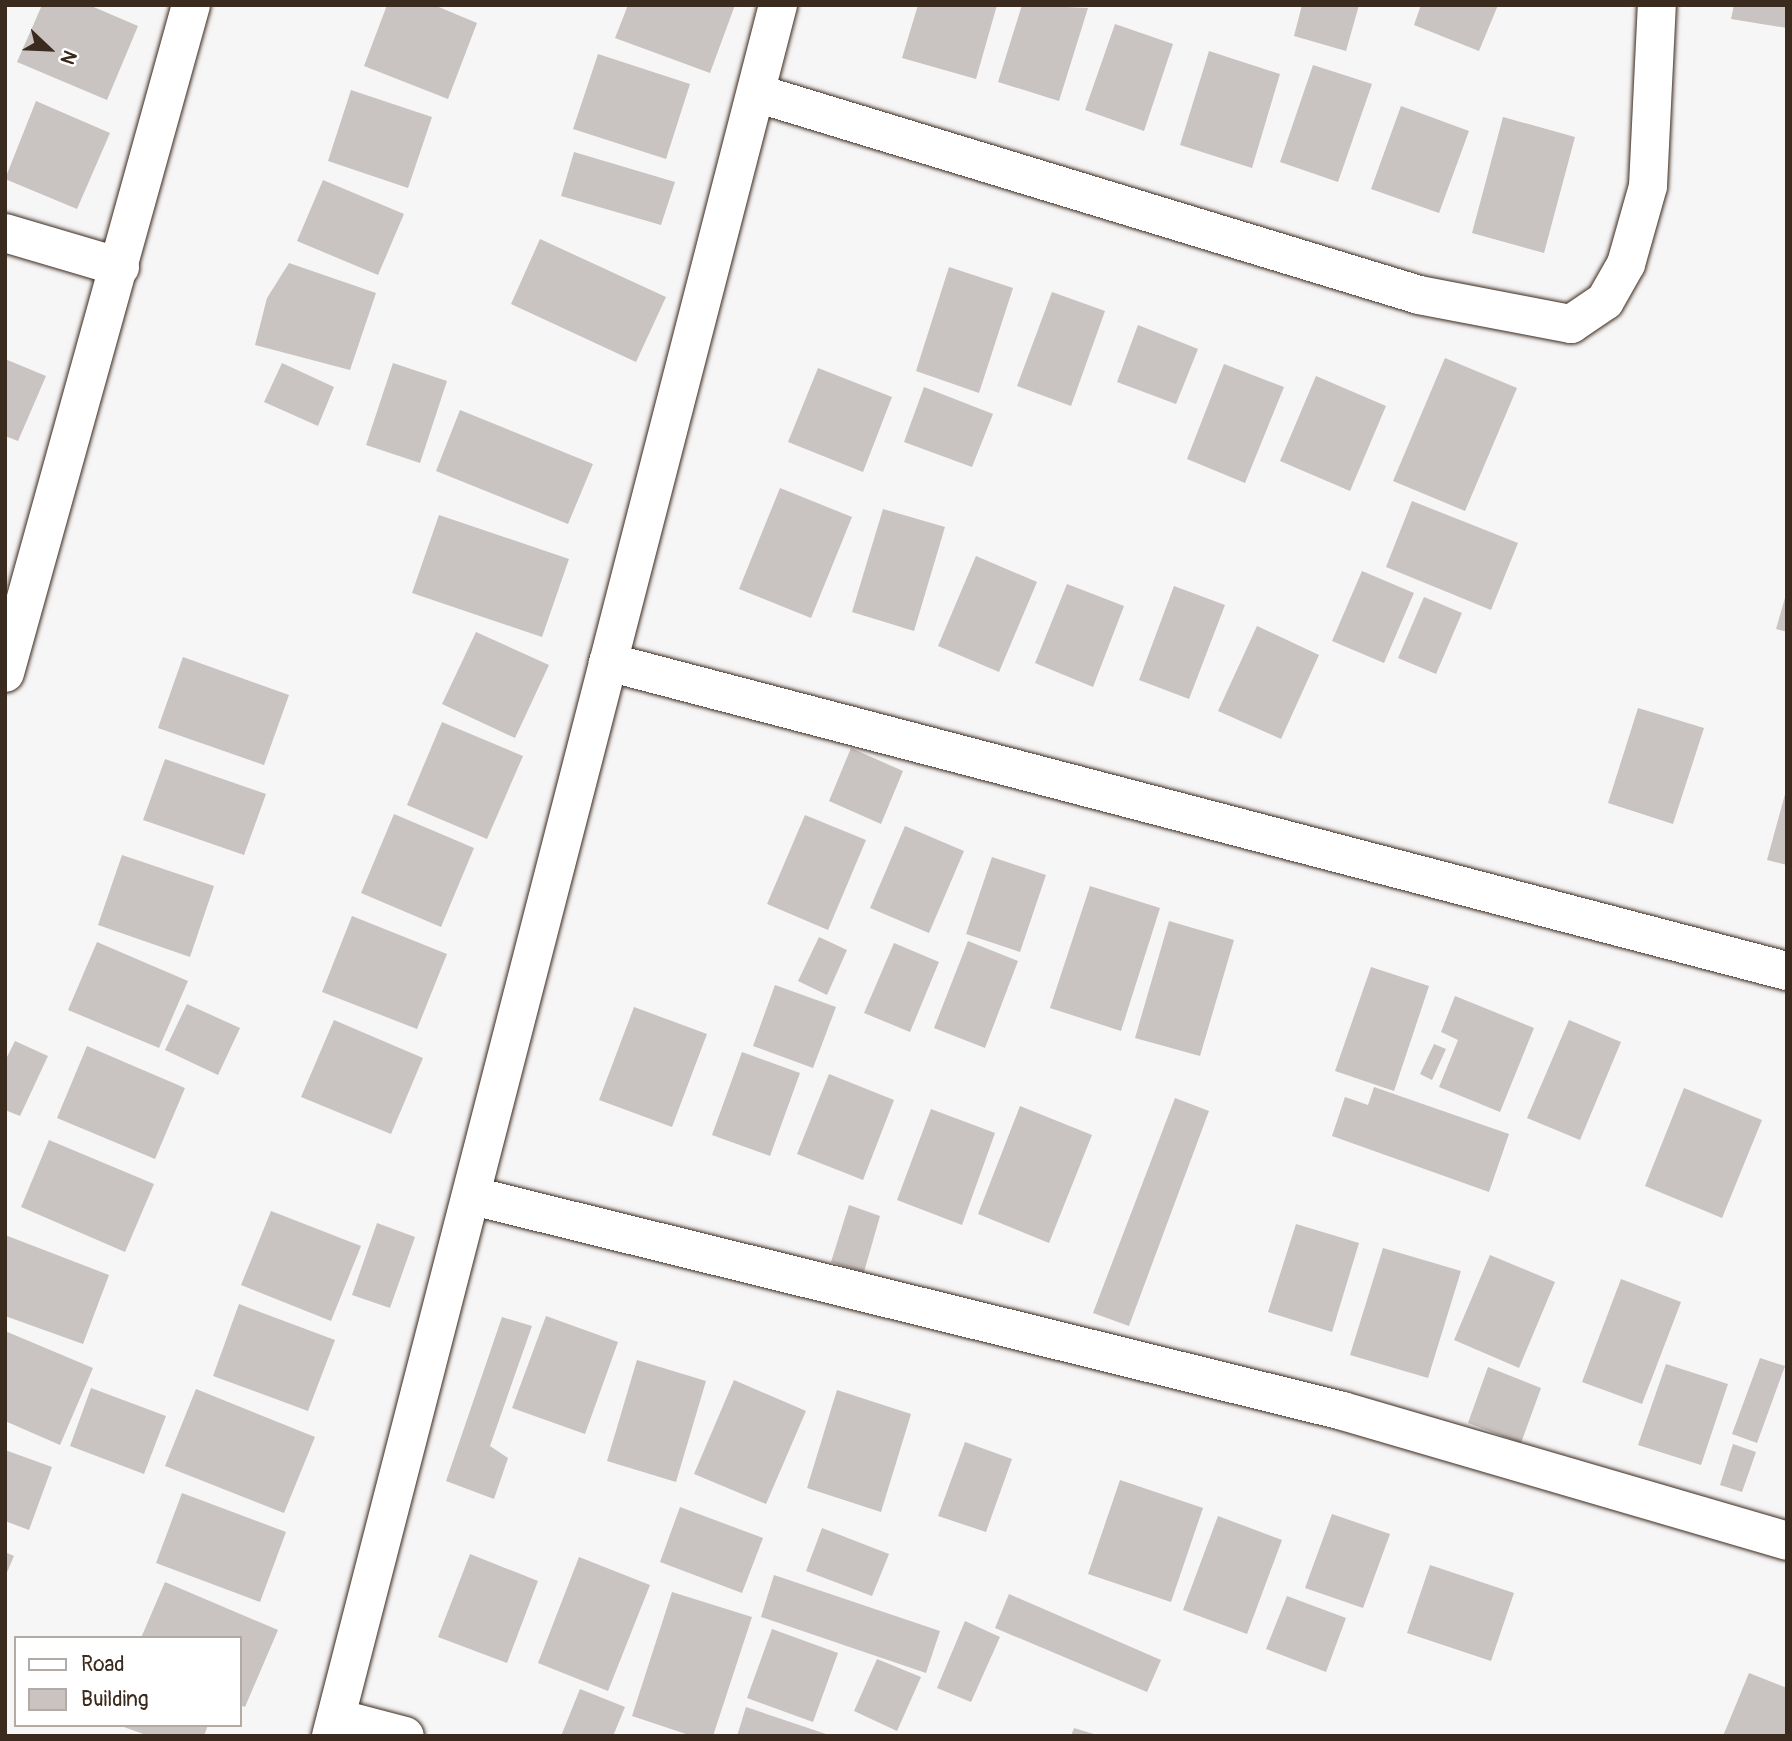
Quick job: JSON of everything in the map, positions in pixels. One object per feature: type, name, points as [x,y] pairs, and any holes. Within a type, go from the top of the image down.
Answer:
[{"type":"street","points":[[5,673],[191,5]]},
{"type":"street","points":[[405,1736],[334,1727],[778,5]]},
{"type":"street","points":[[756,93],[1419,295],[1571,324],[1605,301],[1626,264],[1648,186],[1657,5]]},
{"type":"street","points":[[5,233],[120,267]]},
{"type":"street","points":[[608,662],[1787,971]]},
{"type":"street","points":[[473,1196],[1343,1411],[1787,1541]]},
{"type":"building","points":[[42,5],[89,5],[138,26],[107,100],[17,62]]},
{"type":"building","points":[[387,5],[434,5],[477,23],[448,99],[364,66]]},
{"type":"building","points":[[628,5],[735,5],[710,73],[615,38]]},
{"type":"building","points":[[918,5],[997,5],[976,79],[902,58]]},
{"type":"building","points":[[1022,5],[1088,8],[1059,101],[998,82]]},
{"type":"building","points":[[1302,5],[1359,5],[1346,51],[1294,36]]},
{"type":"building","points":[[1421,5],[1498,5],[1479,51],[1414,25]]},
{"type":"building","points":[[1734,5],[1787,5],[1787,28],[1731,19]]},
{"type":"building","points":[[1115,24],[1173,44],[1144,131],[1085,110]]},
{"type":"building","points":[[1209,51],[1280,74],[1252,168],[1180,145]]},
{"type":"building","points":[[598,54],[690,84],[666,159],[573,129]]},
{"type":"building","points":[[1313,65],[1372,84],[1338,182],[1280,162]]},
{"type":"building","points":[[351,90],[432,117],[408,188],[328,161]]},
{"type":"building","points":[[36,101],[110,133],[77,209],[5,179]]},
{"type":"building","points":[[1401,106],[1469,131],[1439,213],[1371,189]]},
{"type":"building","points":[[1503,117],[1575,137],[1544,253],[1472,233]]},
{"type":"building","points":[[574,152],[675,182],[661,225],[561,196]]},
{"type":"building","points":[[323,180],[404,214],[378,275],[297,241]]},
{"type":"building","points":[[540,239],[666,297],[636,362],[511,304]]},
{"type":"building","points":[[289,263],[376,293],[350,370],[255,345],[267,298]]},
{"type":"building","points":[[949,267],[1013,288],[979,393],[916,371]]},
{"type":"building","points":[[1052,292],[1105,311],[1071,406],[1017,386]]},
{"type":"building","points":[[1138,325],[1198,349],[1176,404],[1117,382]]},
{"type":"building","points":[[1445,358],[1517,388],[1465,511],[1393,481]]},
{"type":"building","points":[[5,359],[46,376],[18,441],[5,436]]},
{"type":"building","points":[[282,363],[334,387],[318,426],[264,402]]},
{"type":"building","points":[[393,363],[447,381],[420,463],[366,445]]},
{"type":"building","points":[[1224,364],[1284,387],[1245,483],[1187,459]]},
{"type":"building","points":[[818,368],[892,397],[863,472],[788,442]]},
{"type":"building","points":[[1316,376],[1386,406],[1350,491],[1280,461]]},
{"type":"building","points":[[924,387],[993,414],[972,467],[904,442]]},
{"type":"building","points":[[460,410],[593,464],[568,524],[436,471]]},
{"type":"building","points":[[780,488],[852,517],[811,618],[739,589]]},
{"type":"building","points":[[1412,501],[1518,543],[1491,610],[1386,567]]},
{"type":"building","points":[[883,509],[945,527],[914,631],[852,612]]},
{"type":"building","points":[[439,515],[569,559],[542,637],[412,593]]},
{"type":"building","points":[[976,556],[1037,582],[999,672],[938,646]]},
{"type":"building","points":[[1362,571],[1414,593],[1384,663],[1332,641]]},
{"type":"building","points":[[1067,584],[1124,606],[1093,687],[1035,663]]},
{"type":"building","points":[[1174,586],[1225,605],[1189,699],[1139,680]]},
{"type":"building","points":[[1787,591],[1787,632],[1776,629]]},
{"type":"building","points":[[1424,597],[1462,613],[1436,674],[1398,658]]},
{"type":"building","points":[[1257,626],[1319,655],[1281,739],[1218,711]]},
{"type":"building","points":[[476,632],[549,665],[515,738],[442,704]]},
{"type":"building","points":[[183,657],[289,695],[264,765],[158,728]]},
{"type":"building","points":[[1638,708],[1704,728],[1673,824],[1608,803]]},
{"type":"building","points":[[442,722],[523,756],[487,839],[407,805]]},
{"type":"building","points":[[851,748],[903,771],[881,824],[829,801]]},
{"type":"building","points":[[165,759],[266,794],[244,855],[143,820]]},
{"type":"building","points":[[1787,787],[1787,865],[1767,860]]},
{"type":"building","points":[[394,814],[474,848],[441,927],[361,893]]},
{"type":"building","points":[[805,815],[866,840],[828,930],[767,904]]},
{"type":"building","points":[[905,826],[964,851],[929,933],[870,908]]},
{"type":"building","points":[[122,855],[214,886],[190,957],[98,925]]},
{"type":"building","points":[[992,857],[1046,875],[1020,952],[966,934]]},
{"type":"building","points":[[1090,886],[1160,908],[1121,1031],[1050,1008]]},
{"type":"building","points":[[352,916],[447,954],[417,1029],[322,992]]},
{"type":"building","points":[[1169,921],[1234,940],[1200,1056],[1135,1038]]},
{"type":"building","points":[[819,937],[847,950],[827,995],[798,981]]},
{"type":"building","points":[[968,941],[1018,961],[985,1048],[934,1028]]},
{"type":"building","points":[[97,942],[188,981],[159,1048],[68,1010]]},
{"type":"building","points":[[894,943],[939,962],[910,1032],[864,1013]]},
{"type":"building","points":[[1371,967],[1429,986],[1394,1091],[1335,1071]]},
{"type":"building","points":[[775,985],[836,1007],[813,1068],[753,1046]]},
{"type":"building","points":[[1455,996],[1534,1028],[1500,1112],[1439,1087],[1458,1040],[1441,1032]]},
{"type":"building","points":[[187,1004],[240,1028],[218,1075],[165,1050]]},
{"type":"building","points":[[634,1007],[707,1034],[672,1127],[599,1100]]},
{"type":"building","points":[[334,1020],[423,1058],[391,1134],[301,1097]]},
{"type":"building","points":[[1569,1020],[1621,1042],[1580,1140],[1527,1118]]},
{"type":"building","points":[[15,1041],[48,1056],[20,1116],[5,1110],[5,1061]]},
{"type":"building","points":[[1434,1044],[1446,1049],[1432,1080],[1420,1074]]},
{"type":"building","points":[[87,1046],[185,1088],[155,1159],[57,1118]]},
{"type":"building","points":[[742,1052],[800,1073],[770,1156],[712,1135]]},
{"type":"building","points":[[829,1074],[894,1100],[863,1180],[797,1154]]},
{"type":"building","points":[[1374,1087],[1509,1134],[1489,1192],[1332,1136],[1345,1097],[1368,1105]]},
{"type":"building","points":[[1684,1088],[1762,1120],[1722,1218],[1645,1186]]},
{"type":"building","points":[[1175,1098],[1209,1111],[1129,1326],[1093,1313]]},
{"type":"building","points":[[1020,1106],[1092,1135],[1049,1243],[978,1214]]},
{"type":"building","points":[[931,1109],[995,1133],[962,1225],[897,1200]]},
{"type":"building","points":[[49,1140],[154,1184],[125,1252],[21,1207]]},
{"type":"building","points":[[849,1205],[880,1216],[864,1272],[831,1262]]},
{"type":"building","points":[[271,1211],[361,1246],[331,1321],[241,1285]]},
{"type":"building","points":[[377,1223],[415,1237],[390,1308],[352,1295]]},
{"type":"building","points":[[1296,1224],[1359,1243],[1332,1332],[1268,1312]]},
{"type":"building","points":[[5,1235],[109,1275],[83,1344],[5,1316]]},
{"type":"building","points":[[1383,1248],[1461,1271],[1428,1378],[1350,1355]]},
{"type":"building","points":[[1490,1255],[1555,1282],[1519,1368],[1454,1340]]},
{"type":"building","points":[[1621,1279],[1681,1302],[1642,1404],[1582,1382]]},
{"type":"building","points":[[239,1304],[335,1340],[308,1411],[213,1376]]},
{"type":"building","points":[[546,1316],[618,1342],[585,1434],[512,1408]]},
{"type":"building","points":[[502,1317],[532,1326],[490,1446],[508,1458],[494,1499],[446,1481]]},
{"type":"building","points":[[5,1331],[93,1368],[60,1445],[5,1421]]},
{"type":"building","points":[[1760,1358],[1785,1366],[1757,1443],[1732,1434]]},
{"type":"building","points":[[637,1360],[706,1381],[676,1482],[607,1461]]},
{"type":"building","points":[[1666,1364],[1728,1384],[1701,1465],[1638,1445]]},
{"type":"building","points":[[1488,1367],[1541,1388],[1521,1443],[1468,1423]]},
{"type":"building","points":[[734,1380],[806,1411],[766,1504],[694,1474]]},
{"type":"building","points":[[91,1388],[166,1416],[144,1474],[70,1446]]},
{"type":"building","points":[[196,1389],[315,1437],[284,1513],[165,1466]]},
{"type":"building","points":[[837,1390],[911,1414],[881,1512],[807,1488]]},
{"type":"building","points":[[965,1442],[1012,1459],[986,1532],[938,1516]]},
{"type":"building","points":[[1733,1444],[1756,1452],[1742,1492],[1720,1485]]},
{"type":"building","points":[[5,1450],[52,1467],[29,1530],[5,1521]]},
{"type":"building","points":[[1120,1480],[1203,1508],[1171,1602],[1088,1574]]},
{"type":"building","points":[[182,1493],[286,1532],[260,1602],[156,1563]]},
{"type":"building","points":[[680,1507],[763,1538],[742,1593],[660,1562]]},
{"type":"building","points":[[1332,1514],[1390,1534],[1363,1608],[1305,1588]]},
{"type":"building","points":[[1218,1516],[1282,1540],[1247,1634],[1183,1610]]},
{"type":"building","points":[[822,1528],[889,1554],[872,1596],[806,1571]]},
{"type":"building","points":[[5,1552],[14,1556],[5,1577]]},
{"type":"building","points":[[470,1554],[538,1581],[507,1663],[438,1637]]},
{"type":"building","points":[[579,1557],[650,1585],[608,1691],[538,1663]]},
{"type":"building","points":[[1430,1565],[1514,1593],[1491,1661],[1407,1633]]},
{"type":"building","points":[[774,1575],[940,1631],[926,1673],[761,1617]]},
{"type":"building","points":[[165,1582],[278,1630],[245,1707],[242,1706],[242,1636],[142,1636]]},
{"type":"building","points":[[672,1592],[752,1617],[713,1736],[692,1736],[632,1716]]},
{"type":"building","points":[[1009,1594],[1161,1660],[1147,1692],[995,1628]]},
{"type":"building","points":[[1287,1596],[1346,1618],[1326,1672],[1266,1649]]},
{"type":"building","points":[[965,1621],[1000,1637],[971,1702],[937,1688]]},
{"type":"building","points":[[772,1629],[838,1653],[813,1722],[747,1698]]},
{"type":"building","points":[[877,1659],[921,1677],[897,1731],[854,1711]]},
{"type":"building","points":[[1749,1673],[1787,1688],[1787,1736],[1723,1736]]},
{"type":"building","points":[[580,1689],[625,1707],[613,1736],[561,1736]]},
{"type":"building","points":[[746,1707],[829,1735],[829,1736],[737,1736]]},
{"type":"building","points":[[124,1727],[207,1727],[204,1736],[149,1736]]},
{"type":"building","points":[[1074,1728],[1097,1735],[1097,1736],[1071,1736]]}]
